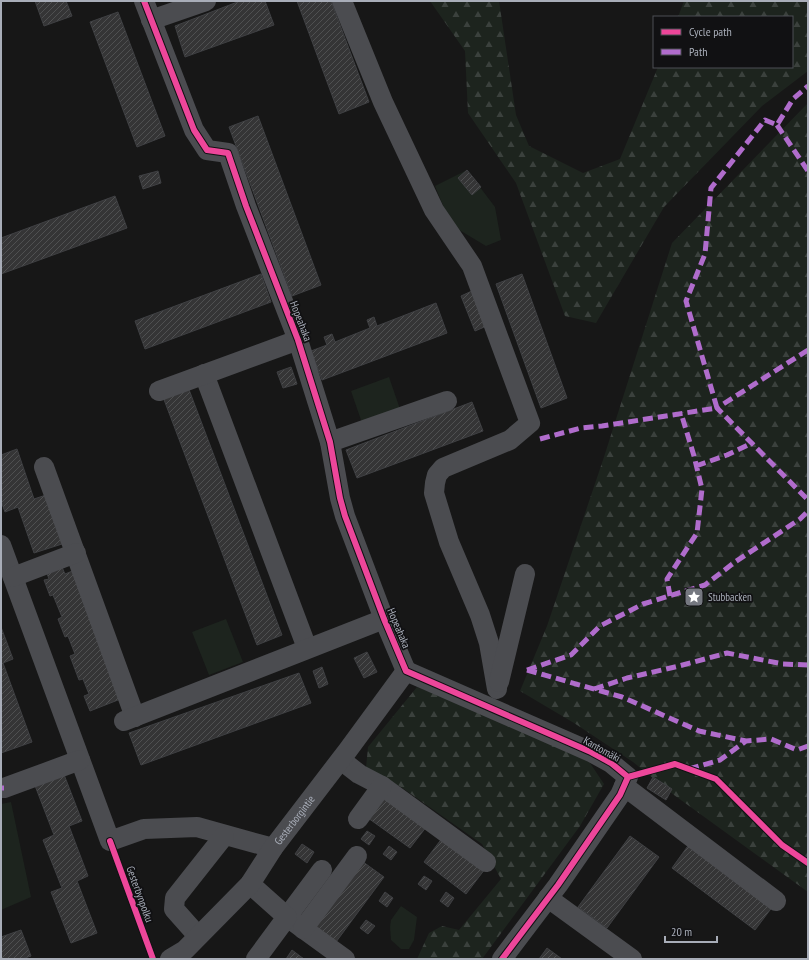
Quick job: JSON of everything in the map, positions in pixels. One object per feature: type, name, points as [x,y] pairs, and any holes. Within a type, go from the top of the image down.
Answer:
[{"type":"street","name":"Hopeahaka","points":[[144,1],[194,130],[207,150],[228,153],[246,206],[298,340],[330,442],[340,498],[345,516],[384,619],[406,671]]},
{"type":"street","points":[[152,20],[206,1]]},
{"type":"street","points":[[342,1],[383,102],[434,210],[472,266],[530,423],[510,440],[443,468],[436,475],[434,483],[434,493],[449,542],[480,615],[489,643],[497,689]]},
{"type":"street","points":[[159,391],[298,340]]},
{"type":"street","points":[[204,374],[307,648]]},
{"type":"street","points":[[330,442],[447,401]]},
{"type":"street","points":[[44,467],[76,553],[130,719],[307,648],[384,619]]},
{"type":"street","points":[[1,545],[110,841],[144,829],[197,827],[224,836],[246,840],[273,848]]},
{"type":"street","points":[[13,577],[76,553]]},
{"type":"street","points":[[493,709],[525,574]]},
{"type":"street","name":"Kantomäki","points":[[406,671],[611,763],[628,777],[624,786]]},
{"type":"street","name":"Gesterborgintie","points":[[170,959],[185,950],[250,884],[273,848],[341,760],[406,671]]},
{"type":"street","points":[[4,788],[80,760]]},
{"type":"street","points":[[341,760],[359,774],[382,786],[486,862]]},
{"type":"street","points":[[358,819],[382,786]]},
{"type":"street","points":[[502,959],[548,898],[620,795],[624,786],[776,901]]},
{"type":"street","points":[[198,936],[174,909],[174,898],[224,836]]},
{"type":"street","points":[[256,959],[295,923],[356,856]]},
{"type":"street","points":[[295,923],[322,870]]},
{"type":"street","points":[[250,884],[295,923],[345,959]]},
{"type":"street","points":[[548,898],[632,959]]},
{"type":"green space","points":[[430,1],[499,1],[516,115],[529,146],[583,173],[620,159],[658,68],[793,68],[793,16],[678,16],[684,1],[808,1],[808,71],[762,106],[664,207],[596,323],[565,316],[516,183],[468,113],[465,51]]},
{"type":"green space","points":[[808,103],[808,892],[674,795],[633,762],[574,723],[520,691],[547,626],[604,457],[672,243]]},
{"type":"green space","points":[[467,170],[495,207],[501,240],[486,246],[451,225],[435,186]]},
{"type":"green space","points":[[389,377],[400,409],[362,423],[351,391]]},
{"type":"green space","points":[[226,619],[243,662],[209,675],[192,632]]},
{"type":"green space","points":[[417,687],[539,736],[588,760],[604,784],[580,826],[482,959],[417,959],[429,933],[442,926],[459,930],[501,879],[482,844],[401,787],[366,768],[368,747]]},
{"type":"green space","points":[[11,802],[31,897],[1,910],[1,804]]},
{"type":"green space","points":[[401,906],[417,917],[414,940],[409,949],[401,949],[391,940],[391,920]]},
{"type":"building","points":[[35,1],[66,1],[72,16],[44,26]]},
{"type":"building","points":[[240,1],[265,1],[274,25],[185,57],[175,26]]},
{"type":"building","points":[[297,1],[331,1],[369,102],[339,114]]},
{"type":"building","points":[[118,12],[165,136],[137,147],[90,22]]},
{"type":"building","points":[[258,116],[321,285],[292,296],[229,127]]},
{"type":"building","points":[[467,170],[481,187],[472,195],[458,178]]},
{"type":"building","points":[[158,171],[161,183],[143,189],[139,176]]},
{"type":"building","points":[[115,196],[127,228],[1,274],[1,238]]},
{"type":"building","points":[[261,274],[271,302],[145,349],[135,321]]},
{"type":"building","points":[[522,274],[567,398],[541,408],[496,284]]},
{"type":"building","points":[[474,290],[489,325],[475,331],[461,296]]},
{"type":"building","points":[[436,303],[447,333],[322,380],[311,351],[327,345],[324,337],[332,334],[335,342],[370,328],[367,320],[374,317],[377,326]]},
{"type":"building","points":[[291,367],[297,384],[283,388],[277,372]]},
{"type":"building","points":[[188,387],[282,635],[257,645],[163,397]]},
{"type":"building","points":[[472,402],[483,431],[357,478],[346,450]]},
{"type":"building","points":[[17,449],[34,499],[46,495],[62,544],[34,553],[18,507],[5,512],[1,501],[1,455]]},
{"type":"building","points":[[61,565],[65,574],[75,570],[123,698],[90,711],[84,696],[89,694],[83,679],[79,680],[70,656],[75,654],[68,636],[65,637],[58,619],[62,617],[53,595],[50,596],[44,580],[49,579],[46,571]]},
{"type":"building","points":[[1,627],[13,659],[3,663],[32,742],[1,753]]},
{"type":"building","points":[[367,652],[377,672],[364,678],[354,658]]},
{"type":"building","points":[[322,667],[328,684],[319,688],[313,671]]},
{"type":"building","points":[[299,673],[311,703],[141,765],[129,733]]},
{"type":"building","points":[[63,772],[82,821],[69,826],[88,876],[77,881],[97,933],[71,943],[51,892],[62,888],[43,840],[54,835],[34,783]]},
{"type":"building","points":[[653,777],[672,789],[666,800],[647,788]]},
{"type":"building","points":[[385,795],[427,826],[410,848],[368,818]]},
{"type":"building","points":[[367,831],[375,836],[369,845],[361,839]]},
{"type":"building","points":[[630,836],[659,857],[607,928],[578,907]]},
{"type":"building","points":[[443,837],[485,869],[466,894],[424,862]]},
{"type":"building","points":[[690,843],[773,906],[755,930],[672,868]]},
{"type":"building","points":[[302,844],[314,852],[307,863],[295,854]]},
{"type":"building","points":[[389,846],[397,852],[391,860],[383,854]]},
{"type":"building","points":[[359,859],[384,877],[336,942],[311,924]]},
{"type":"building","points":[[424,876],[432,881],[426,890],[418,884]]},
{"type":"building","points":[[385,892],[393,898],[387,907],[379,901]]},
{"type":"building","points":[[446,892],[454,898],[448,907],[440,901]]},
{"type":"building","points":[[366,920],[375,926],[368,934],[360,928]]},
{"type":"building","points":[[21,930],[31,956],[22,959],[1,959],[1,937]]},
{"type":"building","points":[[547,948],[562,959],[539,959]]},
{"type":"building","points":[[292,950],[304,959],[286,959]]},
{"type":"marked path","points":[[540,439],[581,428],[717,408],[686,301],[705,254],[711,188],[765,120],[777,125],[793,99],[808,86]]},
{"type":"marked path","points":[[777,125],[808,171]]},
{"type":"marked path","points":[[808,350],[717,408],[808,500]]},
{"type":"marked path","points":[[670,596],[667,579],[697,533],[702,489],[681,413]]},
{"type":"marked path","points":[[696,466],[727,455],[752,443]]},
{"type":"marked path","points":[[527,670],[571,655],[600,626],[643,604],[705,585],[735,562],[800,519],[808,511]]},
{"type":"marked path","points":[[594,689],[627,678],[727,653],[783,664],[808,665]]},
{"type":"marked path","points":[[527,670],[622,697],[699,731],[746,741]]},
{"type":"marked path","points":[[689,769],[720,760],[746,741],[771,739],[797,750],[808,746]]},
{"type":"cycle path","points":[[144,1],[194,130],[207,150],[228,153],[246,206],[298,340],[330,442],[340,498],[345,516],[384,619],[406,671],[591,752],[611,763],[628,777],[620,795],[558,885],[502,959]]},
{"type":"cycle path","points":[[628,777],[675,764],[716,779],[782,845],[808,863]]},
{"type":"cycle path","name":"Gesterbynpolku","points":[[110,841],[153,959]]},
{"type":"place","name":"Stubbacken","points":[[694,597]]}]
